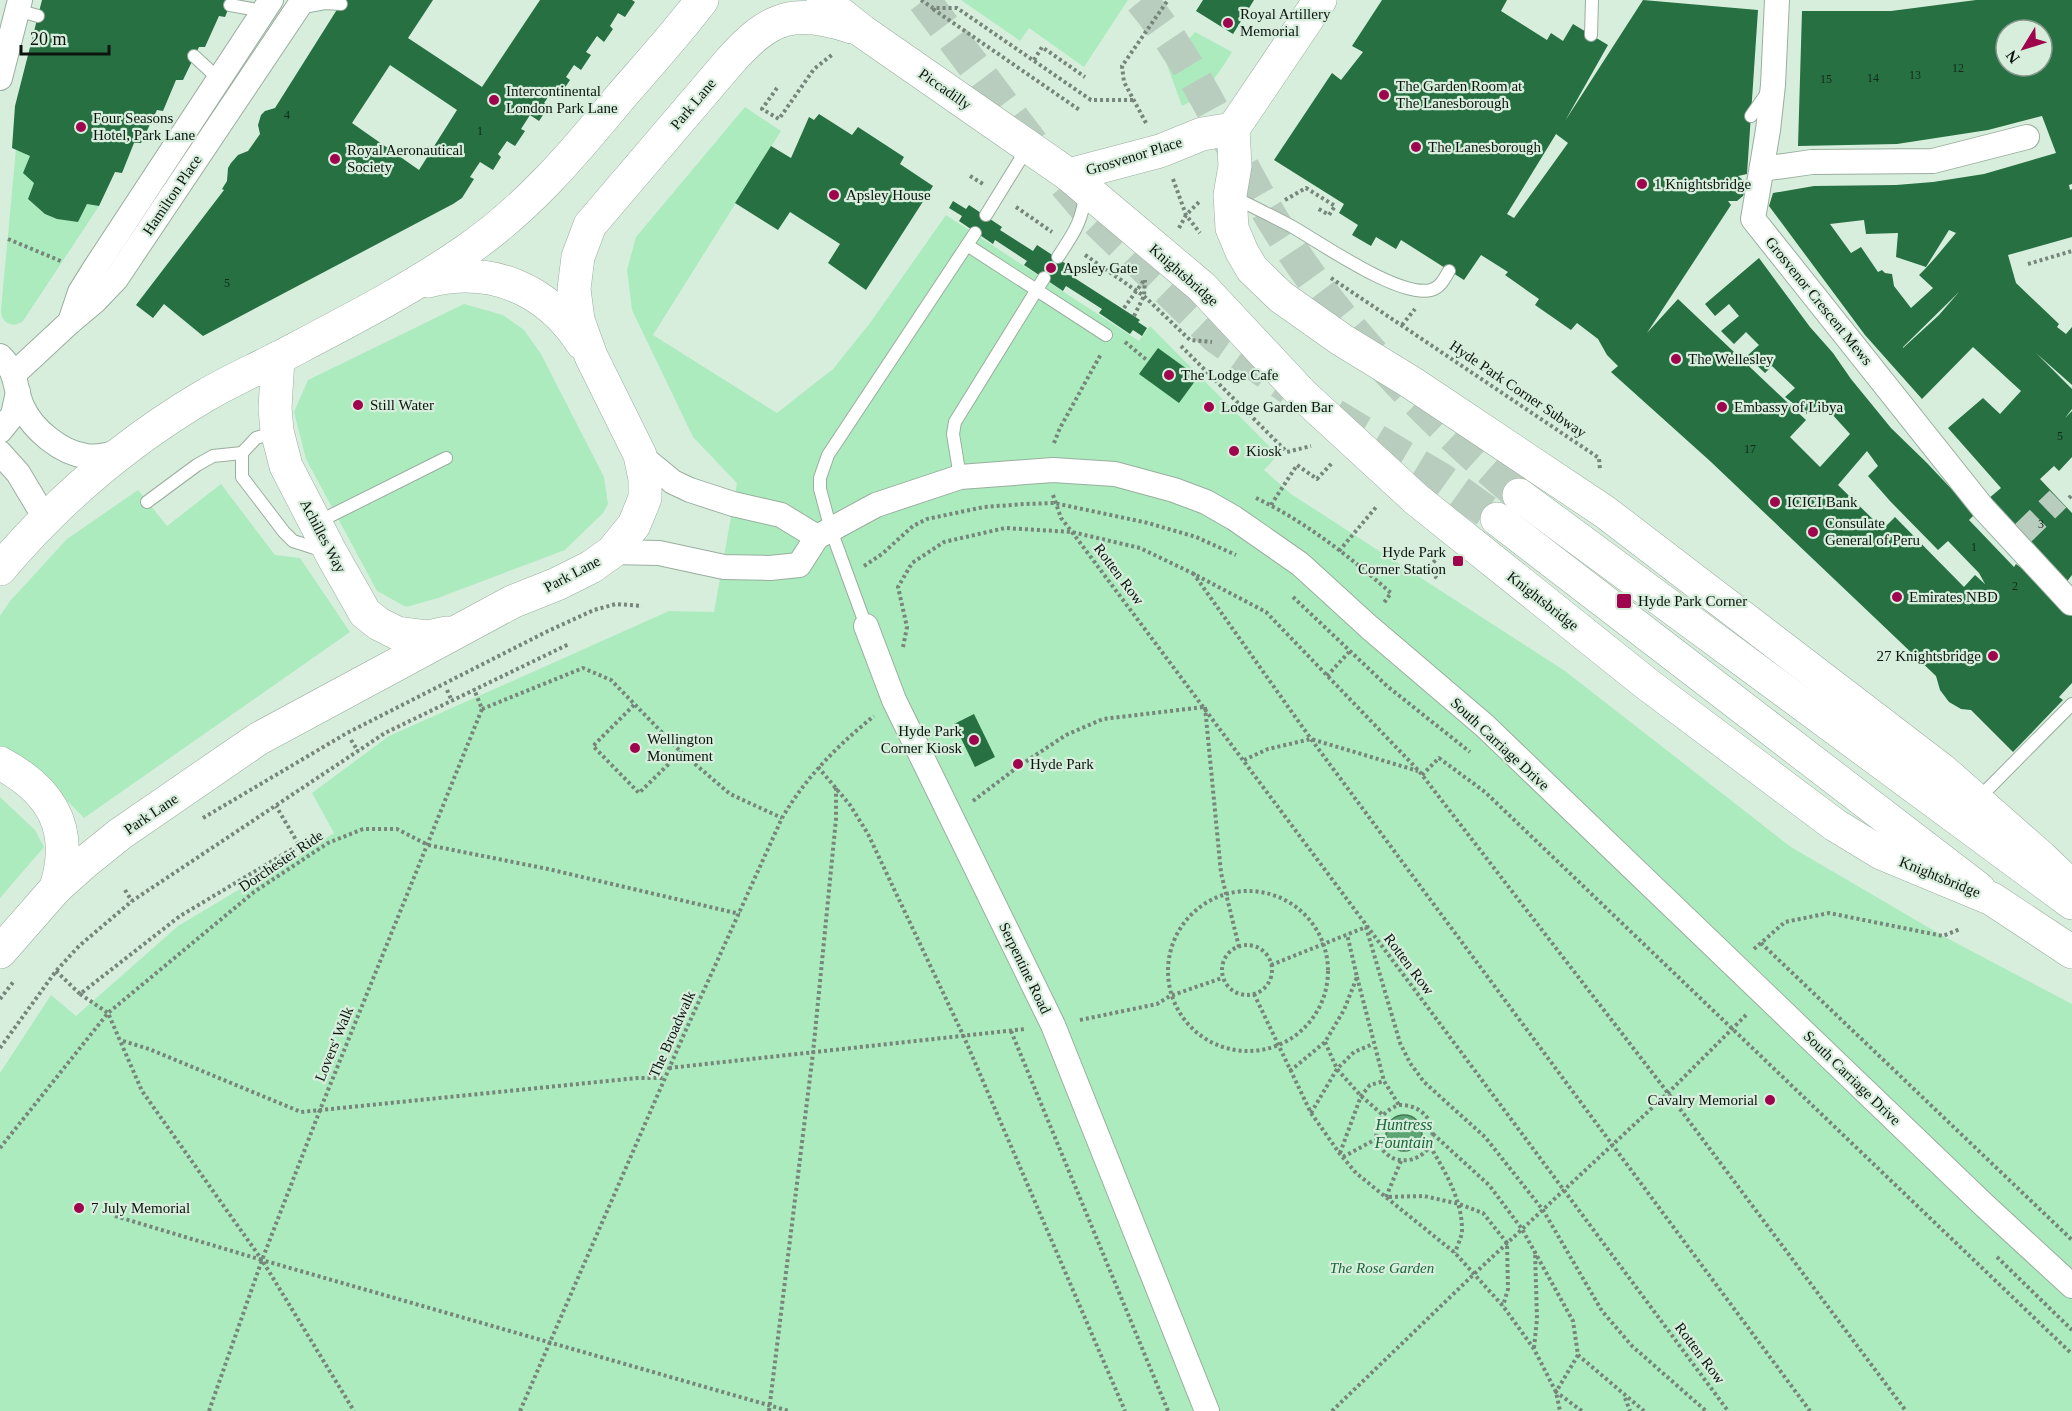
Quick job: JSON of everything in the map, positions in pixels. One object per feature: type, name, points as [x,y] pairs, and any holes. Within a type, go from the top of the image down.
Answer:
[{"type":"main road","points":[[0,569],[45,518],[125,449],[206,395],[401,291],[467,250],[500,226],[533,197],[582,143],[702,0]]},
{"type":"main road","name":"Piccadilly","points":[[823,0],[862,31],[1029,146],[1077,182]]},
{"type":"main road","points":[[1320,0],[1233,129],[1235,166],[1230,195],[1233,228],[1242,252],[1257,274],[1301,311],[1342,340],[1412,382],[1605,512],[1942,770],[2042,857],[2072,887]]},
{"type":"main road","name":"Park Lane","points":[[0,952],[56,888],[120,834],[258,739],[512,602],[574,576],[612,552],[634,525],[645,498],[645,479],[640,456],[591,356],[578,320],[574,289],[578,257],[591,225],[743,47],[772,24],[787,19],[826,18],[862,31]]},
{"type":"main road","name":"Grosvenor Place","points":[[1077,182],[1202,134],[1233,129]]},
{"type":"main road","name":"Knightsbridge","points":[[1077,182],[1163,256],[1202,286],[1303,395],[1416,499],[1647,684],[1835,825],[1881,853],[1992,899],[2072,952]]},
{"type":"main road","points":[[401,291],[423,282],[448,276],[469,275],[494,278],[516,286],[542,300],[560,314],[591,356]]},
{"type":"main road","name":"Achilles Way","points":[[278,358],[275,408],[277,431],[286,466],[365,613],[379,624],[398,633],[428,637],[458,631]]},
{"type":"main road","points":[[1519,495],[2072,903]]},
{"type":"main road","points":[[1497,519],[1992,899]]},
{"type":"main road","points":[[0,764],[30,782],[44,795],[55,812],[63,850],[61,871],[56,888]]},
{"type":"street","name":"Grosvenor Crescent Mews","points":[[1777,0],[1773,85],[1764,158],[1753,219],[1922,417],[1983,508],[2017,538],[2072,603]]},
{"type":"street","name":"Hamilton Place","points":[[11,374],[95,301],[116,279],[300,4]]},
{"type":"street","name":"Hamilton Place","points":[[70,322],[80,292],[94,268],[267,6]]},
{"type":"street","points":[[0,78],[25,9]]},
{"type":"street","points":[[1764,158],[1812,162],[1933,161],[2027,136]]},
{"type":"street","points":[[0,431],[13,415],[11,374]]},
{"type":"street","points":[[11,374],[22,406],[30,419],[40,431],[61,446],[87,456],[105,456],[125,449]]},
{"type":"street","points":[[0,453],[18,473],[45,518]]},
{"type":"street","points":[[640,456],[673,482],[690,490],[734,504],[781,515],[824,533]]},
{"type":"street","name":"South Carriage Drive","points":[[612,552],[659,553],[724,567],[799,565],[824,533],[876,505],[960,477],[1053,470],[1115,474],[1174,490],[1206,502],[1234,518],[1300,564],[1468,711],[2072,1286]]},
{"type":"street","name":"Serpentine Road","points":[[866,626],[894,700],[1053,1025],[1207,1411]]},
{"type":"lane","points":[[1591,35],[1592,0]]},
{"type":"lane","points":[[300,4],[341,4]]},
{"type":"lane","points":[[230,5],[267,6]]},
{"type":"lane","points":[[194,56],[219,79]]},
{"type":"lane","points":[[1751,116],[1773,85]]},
{"type":"lane","points":[[986,215],[1029,146]]},
{"type":"lane","points":[[1058,257],[1077,229],[1083,212],[1077,182]]},
{"type":"lane","points":[[1230,195],[1291,226],[1365,269],[1410,290],[1429,290],[1439,287],[1449,271]]},
{"type":"lane","name":"Serpentine Road","points":[[866,626],[847,573],[824,533],[820,478],[828,455],[975,233]]},
{"type":"lane","points":[[967,245],[1106,335]]},
{"type":"lane","points":[[960,477],[953,434],[955,422],[1044,278]]},
{"type":"lane","points":[[147,502],[213,456],[242,453],[256,438],[277,431]]},
{"type":"lane","points":[[242,453],[242,477],[284,532],[293,541],[331,553]]},
{"type":"lane","points":[[316,524],[446,458]]},
{"type":"lane","points":[[1976,801],[2072,704]]},
{"type":"path","points":[[921,0],[1081,111]]},
{"type":"path","points":[[1143,116],[1124,81],[1122,66],[1168,0]]},
{"type":"path","points":[[933,8],[957,8],[1091,100],[1134,100]]},
{"type":"path","points":[[777,88],[762,109],[779,119],[814,69],[862,31]]},
{"type":"path","points":[[1034,60],[1042,47],[1085,77]]},
{"type":"path","points":[[1176,185],[1186,215]]},
{"type":"path","points":[[1285,200],[1305,188],[1335,206],[1329,215],[1317,208]]},
{"type":"path","points":[[8,239],[63,262]]},
{"type":"path","points":[[2028,264],[2072,251]]},
{"type":"path","name":"Hyde Park Corner Subway","points":[[1322,272],[1379,308],[1599,458],[1605,512]]},
{"type":"path","points":[[1124,308],[1146,278],[1144,296],[1134,316]]},
{"type":"path","points":[[1144,296],[1190,340],[1212,342]]},
{"type":"path","points":[[1402,325],[1412,313]]},
{"type":"path","points":[[1119,338],[1148,361]]},
{"type":"path","points":[[1181,346],[1287,453],[1318,444]]},
{"type":"path","points":[[1054,450],[1054,442],[1060,428],[1099,358]]},
{"type":"path","points":[[1271,506],[1297,465],[1317,479],[1334,460]]},
{"type":"path","points":[[847,573],[867,565],[913,526],[927,519],[984,507],[1054,503],[1148,523],[1196,537],[1240,557]]},
{"type":"path","name":"Rotten Row","points":[[1054,503],[1071,532],[1205,707],[1366,927],[1728,1411]]},
{"type":"path","points":[[1339,551],[1380,503]]},
{"type":"path","points":[[903,648],[907,627],[898,587],[912,563],[944,542],[1005,528],[1071,532],[1140,548],[1266,612],[1421,773],[1668,1093],[1906,1411]]},
{"type":"path","points":[[1437,578],[1426,569],[1440,557]]},
{"type":"path","points":[[1192,573],[1311,739],[1810,1411]]},
{"type":"path","name":"South Carriage Drive","points":[[1289,594],[1349,652],[1421,715],[1449,735]]},
{"type":"path","points":[[194,824],[347,733],[548,631],[594,610],[616,604],[642,606]]},
{"type":"path","points":[[0,1048],[56,971],[79,946],[132,901],[385,733],[569,644]]},
{"type":"path","points":[[1327,676],[1349,652]]},
{"type":"path","points":[[474,689],[482,709],[583,668],[611,680],[681,752],[730,794],[782,818]]},
{"type":"path","points":[[447,690],[452,701]]},
{"type":"path","name":"The Broadwalk","points":[[520,1411],[669,1068],[782,818],[796,794],[818,767],[852,734],[894,700]]},
{"type":"path","points":[[634,705],[593,746],[639,793],[681,752]]},
{"type":"path","points":[[951,817],[1019,766],[1066,735],[1103,719],[1205,707],[1221,873],[1239,947]]},
{"type":"path","name":"Lovers' Walk","points":[[208,1411],[262,1260],[320,1110],[482,709]]},
{"type":"path","points":[[1244,760],[1268,749],[1311,739],[1421,773]]},
{"type":"path","points":[[351,740],[358,751]]},
{"type":"path","points":[[1421,773],[1439,758],[1485,792],[2072,1354]]},
{"type":"path","points":[[818,767],[836,786],[868,834],[964,1037],[1125,1411]]},
{"type":"path","points":[[769,1408],[813,1053],[836,819],[836,786]]},
{"type":"path","points":[[80,994],[180,916],[299,845],[276,806]]},
{"type":"path","name":"Dorchester Ride","points":[[0,1148],[108,1013],[254,892],[328,843],[363,829],[397,829],[428,845],[548,869],[740,914]]},
{"type":"path","points":[[125,890],[132,901]]},
{"type":"path","points":[[1250,891],[1273,895],[1288,902],[1312,922],[1324,943],[1329,968],[1323,1000],[1316,1015],[1299,1034],[1278,1047],[1251,1053],[1224,1049],[1200,1036],[1181,1017],[1170,996],[1167,967],[1172,942],[1185,921],[1203,904],[1226,893],[1250,891]]},
{"type":"path","points":[[1735,966],[1785,922],[1829,913],[1943,936],[1960,929]]},
{"type":"path","points":[[1271,964],[1366,927],[1400,1043],[1410,1063],[1424,1082],[1485,1137],[1543,1210],[1602,1311],[1632,1346],[1706,1411]]},
{"type":"path","points":[[1347,934],[1383,1081],[1400,1105]]},
{"type":"path","points":[[1761,943],[2072,1240]]},
{"type":"path","points":[[1247,945],[1262,951],[1271,964],[1270,980],[1261,991],[1254,994],[1240,994],[1228,987],[1222,978],[1226,957],[1239,947],[1247,945]]},
{"type":"path","points":[[56,971],[80,994],[108,1013],[142,1091],[262,1260],[354,1411]]},
{"type":"path","points":[[1290,1071],[1325,1042],[1344,1010],[1357,977]]},
{"type":"path","points":[[669,1068],[964,1037],[1053,1025],[1157,1005],[1170,996],[1222,978]]},
{"type":"path","points":[[1254,994],[1311,1113],[1341,1156],[1356,1173],[1455,1253],[1503,1306],[1534,1349],[1556,1392],[1560,1411]]},
{"type":"path","points":[[1332,1411],[1522,1228],[1668,1093],[1767,996]]},
{"type":"path","points":[[1011,1030],[1168,1411]]},
{"type":"path","points":[[122,1041],[149,1049],[301,1112],[637,1078],[665,1078]]},
{"type":"path","points":[[1325,1042],[1337,1069],[1361,1096],[1383,1115]]},
{"type":"path","points":[[1311,1113],[1337,1069],[1354,1052],[1373,1044]]},
{"type":"path","points":[[1341,1156],[1361,1096],[1370,1085],[1383,1081]]},
{"type":"path","points":[[1400,1105],[1408,1105],[1423,1111],[1432,1126],[1433,1134],[1430,1146],[1418,1158],[1401,1161],[1386,1154],[1376,1139],[1379,1121],[1383,1115],[1400,1105]]},
{"type":"path","points":[[1433,1134],[1489,1185],[1522,1228],[1573,1321],[1578,1355],[1556,1392]]},
{"type":"path","points":[[1341,1156],[1376,1139]]},
{"type":"path","points":[[1430,1146],[1459,1204],[1462,1232],[1455,1253]]},
{"type":"path","points":[[1386,1197],[1401,1161]]},
{"type":"path","points":[[1386,1197],[1425,1196],[1459,1204],[1483,1213],[1507,1244],[1508,1289],[1503,1306]]},
{"type":"path","points":[[115,1216],[769,1408],[789,1411]]},
{"type":"path","points":[[1534,1349],[1537,1319],[1535,1250]]},
{"type":"path","points":[[1578,1355],[1644,1411]]},
{"type":"path","points":[[1556,1392],[1582,1411]]},
{"type":"path","points":[[1625,1397],[1630,1411]]},
{"type":"green space","points":[[961,0],[1128,0],[1084,67],[1029,28],[1020,41]]},
{"type":"green space","points":[[1195,32],[1232,52],[1205,90],[1182,106],[1167,65]]},
{"type":"green space","name":"Hyde Park","points":[[745,107],[781,131],[653,335],[777,413],[833,369],[870,323],[946,215],[1139,341],[1150,326],[1278,455],[1264,470],[1291,494],[1565,671],[1791,847],[1943,936],[2072,1004],[2072,1411],[0,1411],[0,1073],[51,995],[76,1016],[178,926],[334,833],[312,793],[389,736],[669,611],[714,612],[737,483],[693,437],[632,310],[627,270],[636,237]]},
{"type":"green space","points":[[16,149],[30,156],[34,183],[28,199],[40,208],[51,215],[78,222],[87,204],[99,206],[23,321],[11,324],[5,321],[1,310]]},
{"type":"green space","points":[[464,304],[503,315],[524,330],[541,354],[604,477],[608,504],[603,513],[565,550],[438,598],[406,607],[377,591],[306,459],[294,412],[308,380]]},
{"type":"green space","points":[[221,484],[275,555],[300,558],[350,632],[84,818],[33,766],[0,746],[0,616],[10,601],[67,539],[138,490],[167,526]]},
{"type":"green space","points":[[0,797],[35,830],[44,847],[0,898]]},
{"type":"water","name":"Huntress Fountain","points":[[1404,1115],[1417,1120],[1422,1133],[1417,1146],[1404,1151],[1391,1146],[1386,1133],[1391,1120]]},
{"type":"building","name":"Four Seasons Hotel, Park Lane","points":[[42,0],[232,0],[225,17],[219,16],[205,47],[199,47],[183,80],[176,80],[163,111],[157,110],[141,143],[134,143],[122,173],[115,172],[99,206],[87,204],[78,222],[57,219],[45,214],[28,199],[34,183],[23,173],[30,156],[12,148],[15,106]]},
{"type":"building","points":[[343,0],[433,0],[408,38],[482,87],[540,0],[632,0],[635,2],[625,17],[618,13],[610,26],[613,29],[604,42],[597,36],[586,52],[591,55],[581,70],[574,65],[566,77],[570,80],[560,95],[553,90],[544,103],[549,106],[539,121],[530,115],[521,129],[525,131],[515,146],[507,141],[498,154],[501,157],[493,170],[480,162],[470,177],[474,179],[462,198],[453,204],[203,336],[164,304],[153,318],[136,305],[224,190],[222,189],[227,181],[228,168],[231,163],[238,155],[248,151],[260,134],[258,125],[261,115],[275,108]],"holes":[[[390,65],[457,110],[419,170],[352,123]]]},
{"type":"building","name":"Royal Artillery Memorial","points":[[1203,0],[1254,0],[1233,34],[1196,11]]},
{"type":"building","points":[[1382,0],[1507,0],[1501,11],[1547,40],[1551,33],[1563,41],[1573,24],[1608,45],[1565,121],[1643,0],[1758,10],[1747,174],[1738,176],[1744,181],[1746,187],[1743,196],[1737,201],[1728,201],[1731,205],[1647,333],[1678,299],[1806,420],[1790,437],[1820,467],[1850,434],[1821,402],[1807,414],[1785,397],[1795,388],[1772,366],[1765,373],[1747,356],[1759,345],[1746,332],[1734,344],[1721,331],[1739,316],[1729,304],[1715,316],[1705,304],[1759,258],[1810,327],[1891,428],[1975,514],[1969,520],[2014,567],[2016,564],[2040,582],[2072,615],[2072,683],[2059,697],[2063,700],[2013,752],[1971,710],[1961,709],[1949,702],[1940,690],[1936,676],[1710,461],[1611,372],[1618,366],[1607,355],[1598,339],[1577,323],[1571,330],[1535,305],[1539,299],[1505,275],[1508,272],[1481,255],[1464,280],[1401,240],[1396,249],[1376,237],[1371,246],[1352,235],[1358,225],[1339,213],[1344,204],[1274,160],[1332,73],[1341,80],[1363,52],[1352,46]],"holes":[[[1556,134],[1568,143],[1514,218],[1507,214]],[[1867,451],[1878,466],[1868,476],[1890,501],[1938,550],[1948,541],[1979,573],[1985,584],[1975,575],[1964,587],[1895,517],[1883,529],[1838,485]]]},
{"type":"building","points":[[1976,0],[2072,0],[2072,184],[2069,185],[2070,190],[2072,189],[2072,237],[2008,255],[2016,283],[2059,324],[2057,327],[2066,334],[2072,327],[2072,385],[2036,353],[2072,389],[2072,409],[2065,418],[2072,411],[2072,457],[2059,471],[2054,466],[2040,479],[2072,513],[2072,575],[2065,584],[1988,499],[2001,488],[1948,428],[1983,398],[2000,414],[2021,391],[1973,347],[1922,399],[1865,335],[1769,206],[1773,193],[1814,186],[1933,182],[1984,174],[2056,153],[2042,116],[1988,130],[1897,144],[1798,146],[1802,11],[1891,11]],"holes":[[[1864,220],[1866,234],[1898,233],[1896,257],[1926,267],[1949,230],[1956,233],[1919,275],[1933,288],[1911,308],[1894,286],[1892,274],[1882,270],[1878,272],[1861,247],[1851,253],[1830,224]],[[1959,292],[1939,315],[1903,348],[1903,347]]]},
{"type":"building","name":"Apsley House","points":[[819,114],[852,135],[858,127],[904,157],[900,164],[933,186],[866,290],[828,263],[840,244],[790,212],[778,230],[735,203],[771,146],[791,158],[809,117],[814,120]]},
{"type":"building","name":"Apsley Gate","points":[[953,201],[966,209],[969,205],[1002,227],[1000,230],[1033,251],[1037,245],[1077,271],[1073,277],[1140,320],[1138,322],[1147,328],[1142,336],[1133,330],[1130,334],[1099,313],[1102,309],[1066,286],[1063,291],[1024,265],[1027,261],[995,240],[993,244],[959,221],[962,216],[949,208]]},
{"type":"building","name":"The Lodge Cafe","points":[[1158,348],[1198,377],[1179,403],[1139,374]]},
{"type":"building","name":"Hyde Park Corner Kiosk","points":[[974,714],[995,757],[975,767],[954,724]]},
{"type":"tunnel","points":[[924,0],[1034,146]]},
{"type":"tunnel","points":[[1141,0],[1196,80],[1274,222],[1326,298],[1355,334],[1417,402],[1519,495]]},
{"type":"tunnel","points":[[1065,184],[1093,217],[1216,337],[1290,389]]},
{"type":"tunnel","points":[[1334,415],[1441,479],[1497,519]]},
{"type":"tunnel","points":[[2021,535],[2058,499]]},
{"type":"place","name":"Royal Artillery Memorial","points":[[1228,23]]},
{"type":"place","name":"The Garden Room at The Lanesborough","points":[[1384,95]]},
{"type":"place","name":"Intercontinental London Park Lane","points":[[494,100]]},
{"type":"place","name":"Four Seasons Hotel, Park Lane","points":[[81,127]]},
{"type":"place","name":"The Lanesborough","points":[[1416,147]]},
{"type":"place","name":"Royal Aeronautical Society","points":[[335,159]]},
{"type":"place","name":"1 Knightsbridge","points":[[1642,184]]},
{"type":"place","name":"Apsley House","points":[[834,195]]},
{"type":"place","name":"Apsley Gate","points":[[1051,268]]},
{"type":"place","name":"The Wellesley","points":[[1676,359]]},
{"type":"place","name":"The Lodge Cafe","points":[[1169,375]]},
{"type":"place","name":"Still Water","points":[[358,405]]},
{"type":"place","name":"Lodge Garden Bar","points":[[1209,407]]},
{"type":"place","name":"Embassy of Libya","points":[[1722,407]]},
{"type":"place","name":"Kiosk","points":[[1234,451]]},
{"type":"place","name":"ICICI Bank","points":[[1775,502]]},
{"type":"place","name":"Consulate General of Peru","points":[[1813,532]]},
{"type":"place","name":"Hyde Park Corner Station","points":[[1458,561]]},
{"type":"place","name":"Emirates NBD","points":[[1897,597]]},
{"type":"place","name":"Hyde Park Corner","points":[[1624,601]]},
{"type":"place","name":"27 Knightsbridge","points":[[1993,656]]},
{"type":"place","name":"Hyde Park Corner Kiosk","points":[[974,740]]},
{"type":"place","name":"Wellington Monument","points":[[635,748]]},
{"type":"place","name":"Hyde Park","points":[[1018,764]]},
{"type":"place","name":"Cavalry Memorial","points":[[1770,1100]]},
{"type":"place","name":"7 July Memorial","points":[[79,1208]]},
{"type":"park label","name":"The Rose Garden","points":[[1382,1268]]}]
